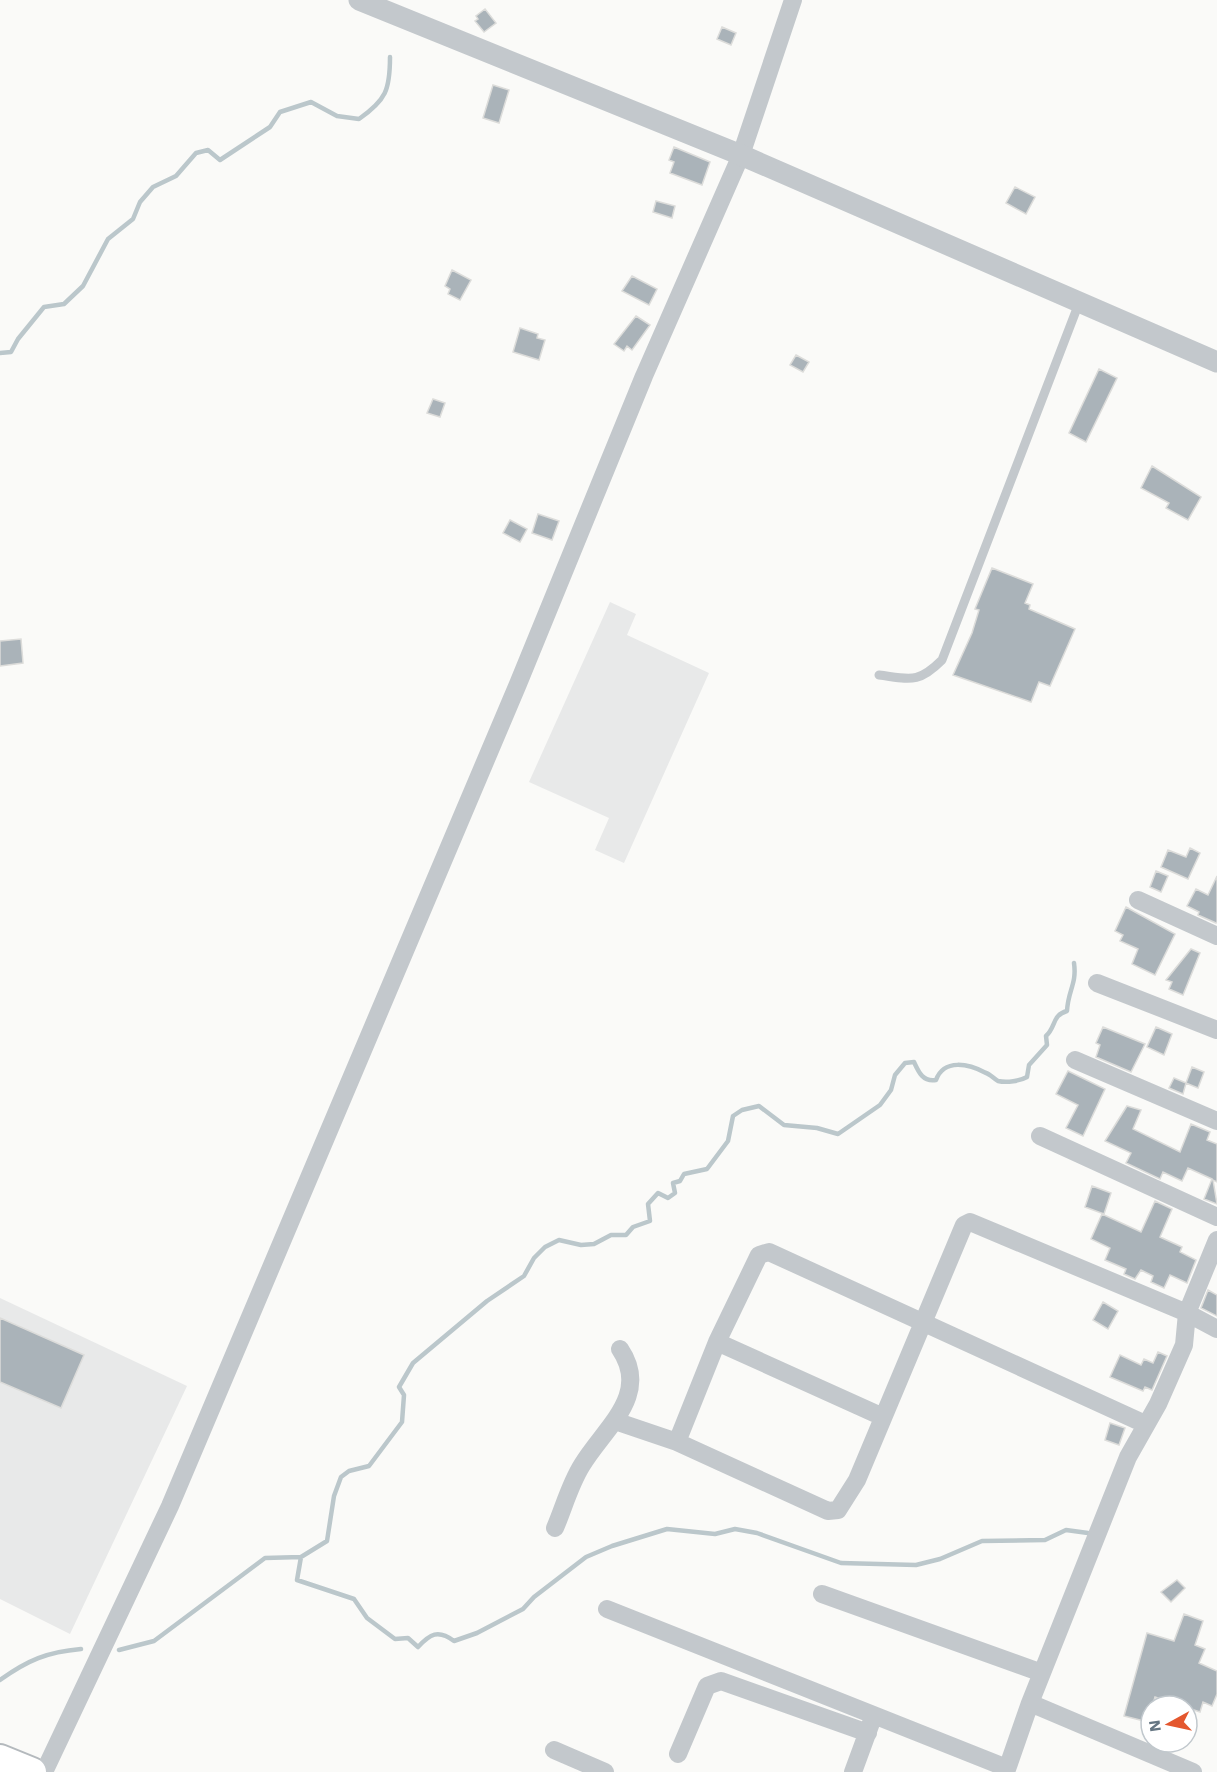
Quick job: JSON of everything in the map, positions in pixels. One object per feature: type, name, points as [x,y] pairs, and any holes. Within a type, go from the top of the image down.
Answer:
[{"type":"highway","points":[[0,1759],[32,1772]]},
{"type":"street","points":[[359,0],[741,155],[1217,362]]},
{"type":"street","points":[[44,1772],[170,1506],[518,684],[644,376],[741,155],[793,0]]},
{"type":"street","points":[[1138,900],[1217,936]]},
{"type":"street","points":[[1097,983],[1217,1030]]},
{"type":"street","points":[[1075,1060],[1217,1121]]},
{"type":"street","points":[[1040,1136],[1217,1217]]},
{"type":"street","points":[[615,1421],[677,1442],[828,1511],[842,1507],[857,1480],[964,1224],[970,1222],[1187,1313],[1217,1329]]},
{"type":"street","points":[[607,1609],[1006,1770],[1030,1703],[1128,1457],[1158,1404],[1184,1345],[1187,1313],[1217,1240]]},
{"type":"street","points":[[677,1442],[717,1342],[759,1255],[764,1252],[1145,1424]]},
{"type":"street","points":[[717,1342],[883,1417]]},
{"type":"street","points":[[555,1528],[583,1464],[615,1421],[632,1378],[630,1363],[620,1349]]},
{"type":"street","points":[[822,1594],[1042,1673]]},
{"type":"street","points":[[678,1754],[707,1686],[721,1681],[868,1733]]},
{"type":"street","points":[[1030,1703],[1193,1772]]},
{"type":"street","points":[[853,1772],[874,1715]]},
{"type":"street","points":[[554,1750],[604,1772]]},
{"type":"lane","points":[[879,675],[914,680],[927,675],[942,660],[1079,303]]},
{"type":"shaded area","points":[[610,602],[636,614],[627,635],[709,673],[624,863],[595,850],[609,818],[529,782]]},
{"type":"shaded area","points":[[0,1298],[187,1386],[70,1634],[0,1599]]},
{"type":"building","points":[[485,9],[496,23],[484,32],[475,21],[478,19],[476,16]]},
{"type":"building","points":[[722,27],[736,33],[731,45],[717,39]]},
{"type":"building","points":[[493,85],[509,90],[499,123],[483,118]]},
{"type":"building","points":[[674,147],[710,162],[702,185],[670,173],[674,162],[669,160]]},
{"type":"building","points":[[1015,187],[1035,197],[1026,214],[1006,203]]},
{"type":"building","points":[[656,201],[675,206],[672,218],[653,212]]},
{"type":"building","points":[[452,270],[471,280],[460,300],[448,294],[450,289],[445,286]]},
{"type":"building","points":[[632,276],[657,289],[649,305],[622,291]]},
{"type":"building","points":[[636,316],[650,325],[632,350],[627,346],[624,351],[614,344]]},
{"type":"building","points":[[520,328],[538,334],[537,338],[545,340],[539,360],[513,352]]},
{"type":"building","points":[[796,355],[809,362],[803,372],[790,365]]},
{"type":"building","points":[[1099,369],[1117,378],[1086,442],[1069,433]]},
{"type":"building","points":[[433,399],[445,403],[440,417],[427,413]]},
{"type":"building","points":[[1152,466],[1201,497],[1188,520],[1166,508],[1169,503],[1141,488]]},
{"type":"building","points":[[538,514],[559,521],[552,540],[532,533]]},
{"type":"building","points":[[510,520],[527,529],[520,542],[503,533]]},
{"type":"building","points":[[992,568],[1033,584],[1025,603],[1030,605],[1029,609],[1075,629],[1050,686],[1039,682],[1031,702],[953,675],[972,633],[979,610],[975,609]]},
{"type":"building","points":[[21,639],[23,663],[0,666],[0,641]]},
{"type":"building","points":[[1190,848],[1200,853],[1188,879],[1161,867],[1168,850],[1186,857]]},
{"type":"building","points":[[1156,871],[1168,876],[1161,892],[1150,887]]},
{"type":"building","points":[[1217,876],[1216,923],[1198,915],[1199,912],[1187,906],[1196,889],[1208,895]]},
{"type":"building","points":[[1126,907],[1175,934],[1155,975],[1132,964],[1138,949],[1120,941],[1123,935],[1115,931]]},
{"type":"building","points":[[1191,949],[1200,953],[1183,995],[1169,989],[1172,982],[1166,980]]},
{"type":"building","points":[[1103,1027],[1145,1044],[1131,1072],[1096,1057],[1100,1045],[1096,1043]]},
{"type":"building","points":[[1156,1027],[1172,1034],[1164,1055],[1147,1047]]},
{"type":"building","points":[[1192,1067],[1204,1072],[1198,1088],[1186,1083]]},
{"type":"building","points":[[1068,1071],[1105,1089],[1083,1136],[1066,1128],[1078,1105],[1056,1094]]},
{"type":"building","points":[[1174,1078],[1186,1083],[1183,1094],[1169,1088]]},
{"type":"building","points":[[1127,1106],[1141,1110],[1133,1129],[1180,1152],[1191,1124],[1210,1132],[1207,1140],[1217,1144],[1217,1182],[1213,1180],[1217,1204],[1204,1199],[1212,1179],[1188,1168],[1182,1181],[1163,1172],[1160,1179],[1126,1163],[1131,1153],[1105,1141]]},
{"type":"building","points":[[1092,1186],[1111,1193],[1104,1214],[1085,1207]]},
{"type":"building","points":[[1155,1201],[1172,1209],[1160,1237],[1182,1247],[1180,1252],[1196,1260],[1187,1283],[1170,1275],[1164,1288],[1151,1282],[1153,1276],[1141,1270],[1135,1279],[1124,1274],[1126,1269],[1105,1260],[1110,1248],[1091,1239],[1102,1214],[1141,1232]]},
{"type":"building","points":[[1208,1290],[1217,1295],[1217,1316],[1201,1308]]},
{"type":"building","points":[[1103,1302],[1118,1311],[1108,1329],[1093,1320]]},
{"type":"building","points":[[0,1318],[84,1355],[61,1408],[0,1382]]},
{"type":"building","points":[[1158,1352],[1167,1356],[1152,1390],[1145,1387],[1143,1391],[1110,1377],[1120,1355],[1141,1365],[1144,1359],[1153,1363]]},
{"type":"building","points":[[1110,1423],[1125,1428],[1119,1445],[1105,1440]]},
{"type":"building","points":[[1177,1580],[1185,1588],[1171,1602],[1161,1592]]},
{"type":"building","points":[[1184,1614],[1203,1621],[1195,1645],[1205,1649],[1199,1663],[1217,1671],[1217,1694],[1212,1706],[1203,1702],[1199,1712],[1199,1694],[1139,1694],[1139,1720],[1124,1716],[1147,1633],[1174,1641]]},
{"type":"waterway","points":[[0,353],[11,352],[18,339],[44,307],[64,304],[83,286],[108,239],[133,219],[140,202],[153,187],[176,176],[196,153],[208,150],[220,160],[270,127],[280,112],[311,102],[337,116],[359,119],[375,106],[385,93],[389,78],[390,57]]},
{"type":"waterway","points":[[119,1650],[154,1641],[265,1558],[301,1557],[327,1541],[334,1496],[341,1477],[349,1471],[369,1466],[402,1422],[404,1395],[399,1387],[413,1363],[487,1301],[524,1276],[534,1258],[545,1247],[559,1240],[581,1245],[594,1244],[611,1235],[626,1235],[633,1227],[650,1221],[648,1204],[658,1193],[668,1198],[675,1193],[673,1183],[680,1181],[684,1174],[707,1169],[728,1141],[733,1116],[742,1110],[759,1106],[784,1125],[817,1128],[838,1134],[880,1105],[891,1090],[895,1075],[905,1063],[914,1062],[922,1076],[928,1080],[936,1080],[945,1068],[958,1065],[979,1070],[998,1081],[1021,1080],[1027,1077],[1029,1065],[1047,1045],[1046,1036],[1056,1018],[1067,1011],[1074,976],[1074,963]]},
{"type":"waterway","points":[[301,1557],[297,1580],[354,1599],[367,1618],[395,1639],[408,1638],[418,1647],[434,1635],[443,1635],[454,1641],[477,1633],[523,1609],[534,1597],[586,1557],[612,1546],[667,1529],[715,1534],[735,1529],[757,1533],[841,1563],[916,1565],[940,1559],[982,1541],[1045,1540],[1066,1530],[1088,1533]]},
{"type":"waterway","points":[[0,1680],[38,1658],[81,1649]]}]
